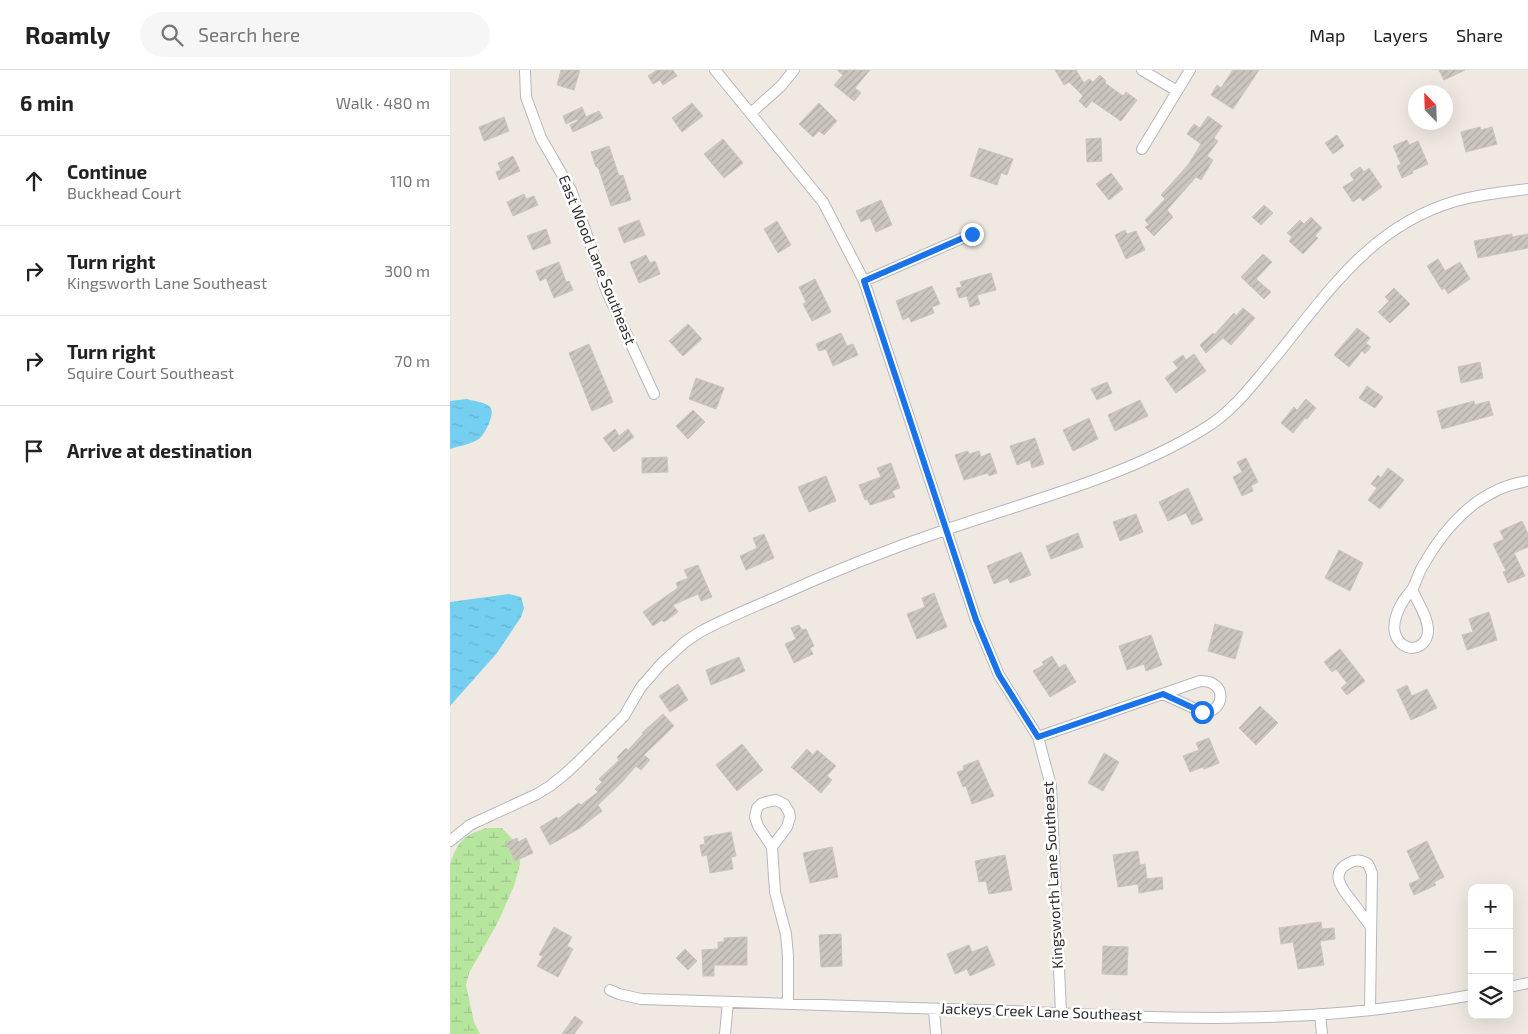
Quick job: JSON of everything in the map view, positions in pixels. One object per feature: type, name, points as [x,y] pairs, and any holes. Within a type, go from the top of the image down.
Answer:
[{"type":"street","name":"East Wood Lane Southeast","points":[[525,70],[526,97],[541,138],[571,190],[607,292],[654,394]]},
{"type":"street","name":"Kingsworth Lane Southeast","points":[[715,70],[823,202],[864,281],[976,620],[999,675],[1038,737],[1051,786],[1061,1013]]},
{"type":"street","points":[[751,112],[781,86],[794,70]]},
{"type":"street","points":[[1142,70],[1177,91]]},
{"type":"street","points":[[1142,149],[1190,70]]},
{"type":"street","points":[[450,841],[470,825],[537,794],[565,774],[621,720],[641,687],[661,664],[685,642],[700,632],[841,568],[945,530],[1069,489],[1133,465],[1168,449],[1203,430],[1233,406],[1262,374],[1344,272],[1384,237],[1417,216],[1455,201],[1477,195],[1528,189]]},
{"type":"street","points":[[864,281],[972,234]]},
{"type":"street","points":[[1412,589],[1426,620],[1428,634],[1422,644],[1408,648],[1401,644],[1396,635],[1394,629],[1395,621],[1423,564],[1433,550],[1454,522],[1484,496],[1509,485],[1528,481]]},
{"type":"street","points":[[1038,737],[1200,681],[1208,681],[1215,684],[1219,688],[1221,699],[1218,706],[1208,713],[1163,694]]},
{"type":"street","points":[[772,847],[775,892],[787,942],[788,1004]]},
{"type":"street","points":[[1370,926],[1343,890],[1339,880],[1339,874],[1343,867],[1356,860],[1368,864],[1371,870],[1370,1010]]},
{"type":"street","points":[[1513,986],[1528,983]]},
{"type":"street","name":"Jackeys Creek Lane Southeast","points":[[610,990],[642,999],[1061,1013],[1100,1016],[1204,1018],[1247,1018],[1370,1010],[1468,996]]},
{"type":"street","points":[[725,1034],[728,1002]]},
{"type":"street","points":[[934,1009],[936,1034]]},
{"type":"street","points":[[1320,1014],[1322,1034]]},
{"type":"green space","points":[[486,828],[502,828],[518,845],[520,864],[514,886],[498,922],[469,973],[466,985],[474,1022],[480,1034],[450,1034],[450,864],[462,840]]},
{"type":"water","points":[[467,399],[489,406],[492,413],[491,417],[480,438],[450,449],[450,401]]},
{"type":"water","points":[[509,594],[521,597],[524,608],[521,617],[497,653],[450,706],[450,602]]},
{"type":"building","points":[[561,70],[580,70],[574,90],[557,85]]},
{"type":"building","points":[[657,70],[673,70],[677,76],[663,85],[660,80],[653,84],[648,76]]},
{"type":"building","points":[[837,70],[870,70],[855,88],[861,93],[854,101],[834,85],[843,75]]},
{"type":"building","points":[[1055,70],[1076,70],[1084,83],[1089,79],[1093,82],[1100,75],[1106,81],[1105,83],[1123,96],[1126,92],[1137,100],[1121,121],[1092,101],[1086,108],[1079,101],[1083,96],[1069,82],[1064,85]]},
{"type":"building","points":[[1233,70],[1259,70],[1233,109],[1211,95],[1217,85],[1221,88]]},
{"type":"building","points":[[1439,70],[1465,70],[1444,80]]},
{"type":"building","points":[[692,103],[703,116],[682,132],[672,118]]},
{"type":"building","points":[[819,103],[837,121],[824,135],[819,131],[813,137],[799,124]]},
{"type":"building","points":[[582,107],[586,117],[599,111],[603,118],[573,132],[570,125],[578,121],[577,119],[566,124],[563,116]]},
{"type":"building","points":[[1208,116],[1222,126],[1214,138],[1218,141],[1207,156],[1213,160],[1201,180],[1196,177],[1167,210],[1173,217],[1154,236],[1145,227],[1149,225],[1145,220],[1165,199],[1161,195],[1188,165],[1201,144],[1187,134],[1194,124],[1200,128]]},
{"type":"building","points":[[504,117],[509,131],[484,141],[479,127]]},
{"type":"building","points":[[1480,127],[1481,130],[1492,127],[1497,144],[1466,152],[1461,132]]},
{"type":"building","points":[[1337,135],[1344,146],[1333,154],[1325,143]]},
{"type":"building","points":[[1101,138],[1102,161],[1087,162],[1086,139]]},
{"type":"building","points":[[723,139],[743,163],[724,178],[704,154]]},
{"type":"building","points":[[1407,140],[1409,145],[1418,141],[1428,164],[1402,178],[1397,166],[1401,164],[1393,146]]},
{"type":"building","points":[[609,146],[619,176],[623,175],[631,200],[611,206],[591,152]]},
{"type":"building","points":[[979,148],[1013,159],[1007,175],[1001,173],[997,185],[970,176]]},
{"type":"building","points":[[513,156],[520,171],[499,180],[496,172],[501,170],[498,163]]},
{"type":"building","points":[[1360,167],[1364,172],[1369,168],[1382,187],[1363,201],[1360,197],[1353,202],[1343,187],[1354,180],[1350,174]]},
{"type":"building","points":[[1111,173],[1123,189],[1109,200],[1096,184]]},
{"type":"building","points":[[524,194],[526,199],[534,196],[538,205],[513,216],[507,202]]},
{"type":"building","points":[[881,200],[892,225],[876,232],[870,218],[861,222],[856,211]]},
{"type":"building","points":[[1264,205],[1273,213],[1261,225],[1252,217]]},
{"type":"building","points":[[1311,217],[1322,228],[1315,236],[1318,238],[1303,254],[1289,241],[1292,237],[1287,233],[1300,220],[1304,224]]},
{"type":"building","points":[[639,220],[645,235],[624,243],[618,228]]},
{"type":"building","points":[[777,221],[791,245],[778,253],[764,229]]},
{"type":"building","points":[[546,229],[551,243],[533,250],[527,236]]},
{"type":"building","points":[[1125,230],[1127,234],[1136,231],[1145,250],[1126,259],[1115,235]]},
{"type":"building","points":[[1512,234],[1512,237],[1528,234],[1528,248],[1478,258],[1474,241]]},
{"type":"building","points":[[1263,254],[1272,262],[1256,279],[1271,292],[1264,299],[1241,277]]},
{"type":"building","points":[[646,255],[650,263],[655,261],[660,274],[639,283],[630,262]]},
{"type":"building","points":[[1438,259],[1445,271],[1460,262],[1470,279],[1448,294],[1445,288],[1442,290],[1427,266]]},
{"type":"building","points":[[559,262],[566,282],[569,281],[573,290],[554,298],[546,278],[540,281],[536,271]]},
{"type":"building","points":[[991,273],[996,290],[977,295],[980,304],[970,307],[967,296],[959,298],[956,288],[962,287],[960,282]]},
{"type":"building","points":[[815,279],[831,312],[812,321],[803,304],[806,302],[799,287]]},
{"type":"building","points":[[932,286],[940,304],[932,307],[934,313],[911,322],[909,317],[903,320],[896,301]]},
{"type":"building","points":[[1394,288],[1410,304],[1390,323],[1378,312],[1389,301],[1385,297]]},
{"type":"building","points":[[1243,308],[1255,318],[1231,345],[1223,338],[1206,353],[1200,345],[1213,333],[1214,335],[1234,313],[1236,316]]},
{"type":"building","points":[[688,324],[702,339],[683,356],[669,341]]},
{"type":"building","points":[[1357,328],[1370,338],[1366,343],[1371,347],[1365,354],[1362,351],[1349,367],[1334,355]]},
{"type":"building","points":[[841,333],[847,346],[853,344],[858,355],[833,366],[826,349],[819,351],[816,344]]},
{"type":"building","points":[[589,344],[613,402],[592,411],[569,353]]},
{"type":"building","points":[[1194,354],[1206,371],[1176,393],[1165,378],[1178,368],[1173,362],[1183,355],[1186,360]]},
{"type":"building","points":[[1480,362],[1483,378],[1461,383],[1458,367]]},
{"type":"building","points":[[696,378],[724,388],[716,409],[689,399]]},
{"type":"building","points":[[1107,382],[1112,393],[1097,400],[1091,389]]},
{"type":"building","points":[[1367,386],[1383,397],[1375,408],[1359,398]]},
{"type":"building","points":[[1306,399],[1316,408],[1293,433],[1281,423],[1294,407],[1297,410]]},
{"type":"building","points":[[1140,400],[1148,416],[1115,431],[1108,415]]},
{"type":"building","points":[[1474,401],[1475,405],[1489,401],[1493,415],[1442,429],[1437,411]]},
{"type":"building","points":[[693,410],[705,422],[688,439],[676,426]]},
{"type":"building","points":[[1089,418],[1098,439],[1073,451],[1063,430]]},
{"type":"building","points":[[615,429],[619,436],[628,429],[634,437],[614,452],[603,438]]},
{"type":"building","points":[[1035,438],[1044,464],[1032,468],[1030,460],[1017,465],[1010,446]]},
{"type":"building","points":[[968,451],[969,454],[979,451],[981,457],[990,453],[997,473],[989,476],[988,473],[964,480],[955,455]]},
{"type":"building","points":[[667,457],[668,472],[642,473],[642,458]]},
{"type":"building","points":[[1246,458],[1258,482],[1251,486],[1253,491],[1242,496],[1233,477],[1242,472],[1237,462]]},
{"type":"building","points":[[891,463],[900,488],[892,491],[895,497],[870,505],[867,499],[865,500],[859,485],[881,477],[877,468]]},
{"type":"building","points":[[1388,468],[1404,480],[1380,509],[1368,500],[1377,488],[1371,484],[1378,475],[1381,478]]},
{"type":"building","points":[[826,476],[836,501],[809,512],[798,487]]},
{"type":"building","points":[[1188,488],[1203,520],[1192,525],[1186,513],[1168,521],[1159,502]]},
{"type":"building","points":[[1136,514],[1143,532],[1120,541],[1113,522]]},
{"type":"building","points":[[1522,521],[1528,534],[1528,547],[1514,553],[1525,576],[1508,583],[1503,572],[1506,571],[1493,544],[1504,539],[1500,531]]},
{"type":"building","points":[[1078,533],[1083,547],[1051,559],[1046,546]]},
{"type":"building","points":[[764,534],[774,558],[746,570],[740,556],[757,548],[753,538]]},
{"type":"building","points":[[1339,550],[1363,563],[1350,591],[1325,578]]},
{"type":"building","points":[[1021,552],[1031,575],[1010,583],[1008,578],[994,584],[987,566]]},
{"type":"building","points":[[698,565],[712,597],[701,601],[698,594],[673,605],[678,612],[664,622],[662,620],[653,626],[643,612],[678,588],[676,583],[688,578],[684,570]]},
{"type":"building","points":[[934,593],[947,627],[917,639],[907,614],[925,607],[922,598]]},
{"type":"building","points":[[1489,612],[1497,640],[1467,650],[1462,635],[1473,632],[1469,619]]},
{"type":"building","points":[[1215,624],[1243,632],[1235,659],[1208,651]]},
{"type":"building","points":[[799,625],[802,630],[806,629],[814,646],[810,648],[813,654],[794,663],[785,644],[796,639],[791,628]]},
{"type":"building","points":[[1151,635],[1162,665],[1146,671],[1144,664],[1127,670],[1119,646]]},
{"type":"building","points":[[1340,649],[1365,681],[1347,695],[1341,688],[1347,683],[1336,669],[1332,672],[1324,662]]},
{"type":"building","points":[[1052,656],[1059,668],[1065,664],[1076,682],[1050,697],[1033,671],[1044,665],[1042,662]]},
{"type":"building","points":[[739,657],[745,671],[711,685],[706,670]]},
{"type":"building","points":[[678,684],[688,700],[670,712],[659,696]]},
{"type":"building","points":[[1407,685],[1412,696],[1427,689],[1437,708],[1411,720],[1397,690]]},
{"type":"building","points":[[1260,706],[1278,723],[1256,745],[1239,728]]},
{"type":"building","points":[[663,714],[674,726],[644,755],[650,760],[641,770],[636,766],[598,805],[602,811],[580,828],[550,845],[540,827],[557,817],[558,819],[579,803],[581,805],[598,792],[595,789],[602,782],[599,779],[619,760],[617,757],[626,748],[628,750],[642,733]]},
{"type":"building","points":[[1209,738],[1219,763],[1190,772],[1183,756],[1199,750],[1196,743]]},
{"type":"building","points":[[742,744],[763,770],[737,791],[716,765]]},
{"type":"building","points":[[807,749],[813,755],[817,750],[836,766],[827,776],[832,780],[821,793],[791,767]]},
{"type":"building","points":[[1104,753],[1119,762],[1103,791],[1088,783]]},
{"type":"building","points":[[978,760],[994,796],[972,804],[966,786],[963,787],[957,772],[964,770],[963,766]]},
{"type":"building","points":[[731,832],[736,856],[731,857],[733,869],[710,873],[707,855],[702,856],[700,845],[705,844],[704,837]]},
{"type":"building","points":[[517,838],[518,842],[526,838],[533,853],[515,861],[506,843]]},
{"type":"building","points":[[1427,841],[1444,877],[1434,882],[1436,885],[1414,895],[1409,884],[1420,879],[1407,851]]},
{"type":"building","points":[[832,847],[838,877],[810,883],[803,853]]},
{"type":"building","points":[[1138,851],[1140,865],[1145,864],[1147,879],[1162,877],[1163,889],[1139,893],[1138,884],[1118,887],[1113,855]]},
{"type":"building","points":[[1005,855],[1012,890],[989,894],[986,881],[979,882],[975,861]]},
{"type":"building","points":[[1321,922],[1322,929],[1334,928],[1335,939],[1320,941],[1324,965],[1298,969],[1293,942],[1281,944],[1279,928]]},
{"type":"building","points":[[554,927],[572,937],[567,946],[573,949],[558,977],[537,966],[543,956],[539,955]]},
{"type":"building","points":[[841,934],[842,966],[821,967],[819,935]]},
{"type":"building","points":[[747,937],[747,965],[714,965],[714,976],[703,976],[702,950],[718,949],[718,942],[724,942],[724,938]]},
{"type":"building","points":[[969,945],[972,952],[987,946],[995,965],[970,976],[967,969],[955,974],[947,954]]},
{"type":"building","points":[[1103,946],[1128,947],[1127,975],[1102,974]]},
{"type":"building","points":[[685,949],[697,961],[688,970],[676,958]]},
{"type":"building","points":[[575,1016],[583,1022],[574,1034],[562,1034]]},
{"type":"route","points":[[972,234],[864,281],[945,530],[976,620],[999,675],[1038,737],[1163,694],[1202,712]]}]
